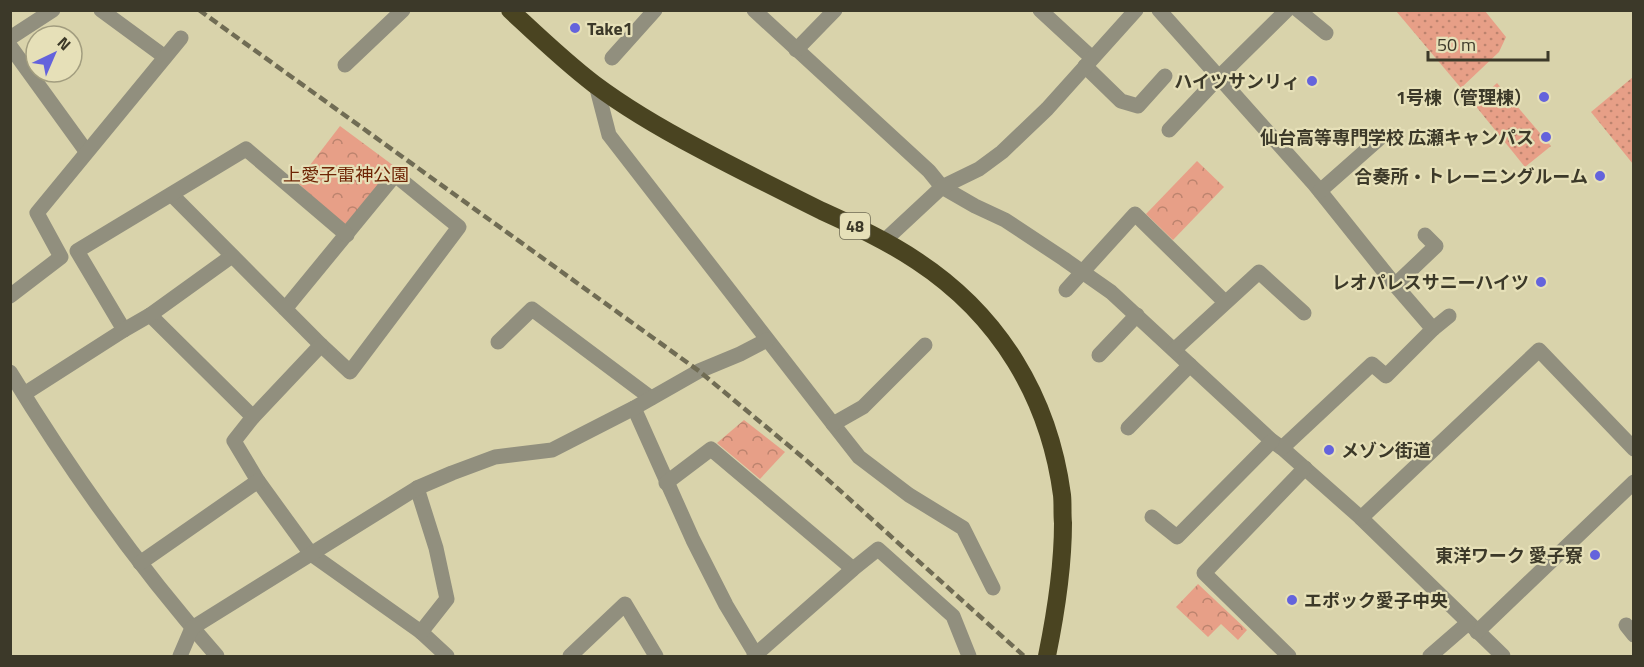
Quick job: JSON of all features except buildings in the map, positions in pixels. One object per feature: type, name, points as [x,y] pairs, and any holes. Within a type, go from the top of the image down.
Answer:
[{"type":"highway","name":"48","points":[[510,10],[558,55],[596,85],[643,116],[768,184],[885,241],[919,262],[951,287],[979,314],[1005,345],[1026,377],[1041,411],[1053,450],[1062,496],[1063,548],[1056,611],[1047,657]]},
{"type":"street","points":[[10,38],[53,10]]},
{"type":"street","points":[[101,10],[165,57]]},
{"type":"street","points":[[345,65],[403,10]]},
{"type":"street","points":[[612,58],[655,10]]},
{"type":"street","points":[[754,10],[929,171],[942,187],[1005,220],[1111,292],[1277,445],[1361,518],[1503,657]]},
{"type":"street","points":[[1040,10],[1089,62],[1121,102],[1138,106],[1165,76]]},
{"type":"street","points":[[885,241],[942,187],[979,169],[1002,152],[1047,109],[1136,10]]},
{"type":"street","points":[[1159,10],[1320,191],[1433,329]]},
{"type":"street","points":[[1169,130],[1287,10]]},
{"type":"street","points":[[1298,10],[1326,33]]},
{"type":"street","points":[[796,50],[829,12]]},
{"type":"street","points":[[10,296],[61,257],[37,213],[181,38]]},
{"type":"street","points":[[10,46],[86,151]]},
{"type":"street","points":[[596,85],[609,135],[859,457],[909,495],[963,528],[993,588]]},
{"type":"street","points":[[1320,191],[1380,138]]},
{"type":"street","points":[[124,330],[77,251],[246,149],[347,235]]},
{"type":"street","points":[[172,195],[232,256],[285,309],[321,345],[350,372],[459,227],[395,175],[285,309]]},
{"type":"street","points":[[1066,290],[1135,214],[1225,302]]},
{"type":"street","points":[[1395,285],[1436,246],[1425,235]]},
{"type":"street","points":[[24,394],[150,315],[232,256]]},
{"type":"street","points":[[1174,350],[1259,272],[1304,313]]},
{"type":"street","points":[[498,342],[532,309],[651,398]]},
{"type":"street","points":[[150,315],[253,417]]},
{"type":"street","points":[[1099,355],[1137,315]]},
{"type":"street","points":[[1152,517],[1177,537],[1277,445],[1372,364],[1386,376],[1449,316]]},
{"type":"street","points":[[180,657],[192,628],[417,489],[452,473],[495,458],[552,450],[634,408],[699,371],[767,340]]},
{"type":"street","points":[[321,345],[253,417],[234,441],[258,481],[311,554],[421,632],[447,657]]},
{"type":"street","points":[[833,424],[863,407],[925,345]]},
{"type":"street","points":[[1361,518],[1539,350],[1634,449]]},
{"type":"street","points":[[1128,428],[1190,365]]},
{"type":"street","points":[[10,372],[80,481],[140,563],[217,657]]},
{"type":"street","points":[[634,408],[693,540],[755,656],[878,549],[953,616],[969,657]]},
{"type":"street","points":[[666,483],[711,449],[854,569]]},
{"type":"street","points":[[1289,657],[1204,573],[1305,468]]},
{"type":"street","points":[[140,563],[258,481]]},
{"type":"street","points":[[1430,657],[1473,627],[1634,482]]},
{"type":"street","points":[[417,489],[436,548],[447,599],[421,632]]},
{"type":"street","points":[[570,657],[625,604],[656,657]]},
{"type":"green space","points":[[1396,11],[1485,11],[1506,37],[1499,52],[1461,88]]},
{"type":"green space","points":[[1633,77],[1633,164],[1591,112]]},
{"type":"green space","points":[[1497,83],[1551,146],[1525,167],[1474,104]]},
{"type":"green space","name":"上愛子雷神公園","points":[[340,126],[394,166],[349,224],[342,224],[297,182]]},
{"type":"green space","points":[[1197,161],[1224,187],[1173,240],[1146,214]]},
{"type":"green space","points":[[744,420],[785,452],[760,479],[717,443]]},
{"type":"green space","points":[[1198,584],[1247,630],[1238,640],[1221,624],[1208,637],[1176,607]]},
{"type":"railway","points":[[199,10],[699,371],[806,460],[1024,656]]},
{"type":"place","name":"Take1","points":[[575,28]]},
{"type":"place","name":"ハイツサンリィ","points":[[1312,81]]},
{"type":"place","name":"1号棟（管理棟）","points":[[1544,97]]},
{"type":"place","name":"仙台高等専門学校 広瀬キャンパス","points":[[1546,137]]},
{"type":"place","name":"合奏所・トレーニングルーム","points":[[1600,176]]},
{"type":"place","name":"レオパレスサニーハイツ","points":[[1541,282]]},
{"type":"place","name":"メゾン街道","points":[[1329,450]]},
{"type":"place","name":"東洋ワーク 愛子寮","points":[[1595,555]]},
{"type":"place","name":"エポック愛子中央","points":[[1292,600]]}]
